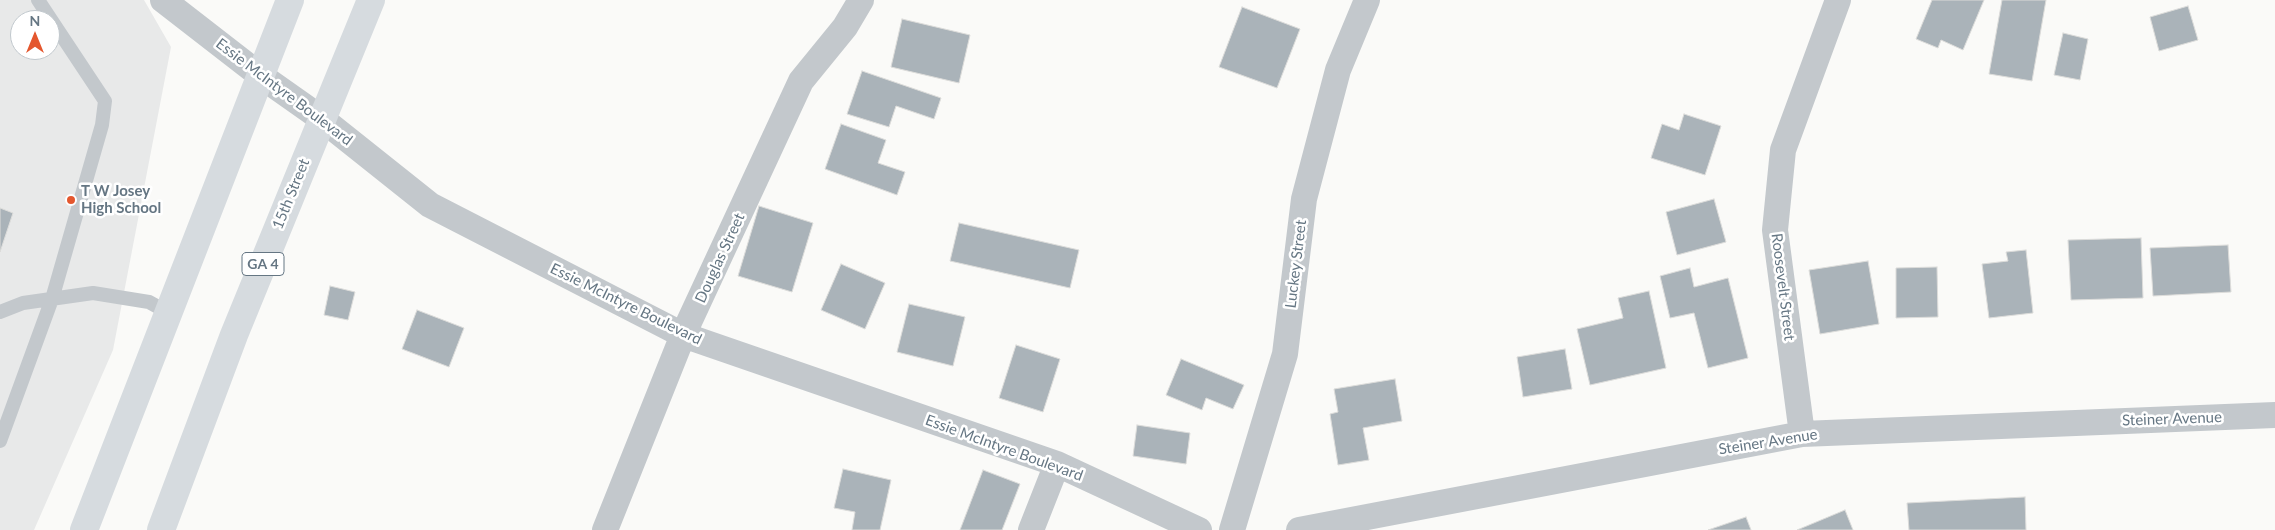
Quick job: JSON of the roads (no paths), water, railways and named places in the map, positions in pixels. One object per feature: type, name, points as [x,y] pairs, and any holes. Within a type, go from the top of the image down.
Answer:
[{"type":"main road","points":[[84,530],[290,0]]},
{"type":"main road","name":"15th Street","points":[[162,530],[234,335],[371,0]]},
{"type":"street","name":"Essie McIntyre Boulevard","points":[[163,0],[261,76],[322,119],[430,205],[683,335],[1057,464],[1198,530]]},
{"type":"street","name":"Douglas Street","points":[[605,530],[683,335],[801,82],[845,27],[862,0]]},
{"type":"street","name":"Luckey Street","points":[[1232,530],[1285,354],[1304,199],[1338,70],[1367,0]]},
{"type":"street","name":"Roosevelt Street","points":[[1802,434],[1776,230],[1783,150],[1838,0]]},
{"type":"street","name":"Steiner Avenue","points":[[1299,530],[1802,434],[2275,415]]},
{"type":"street","points":[[1031,530],[1057,464]]},
{"type":"lane","points":[[0,441],[52,299],[102,125],[106,100],[38,0]]},
{"type":"lane","points":[[0,312],[23,303],[93,293],[149,302],[169,312]]},
{"type":"place","name":"T W Josey High School","points":[[71,200]]}]
